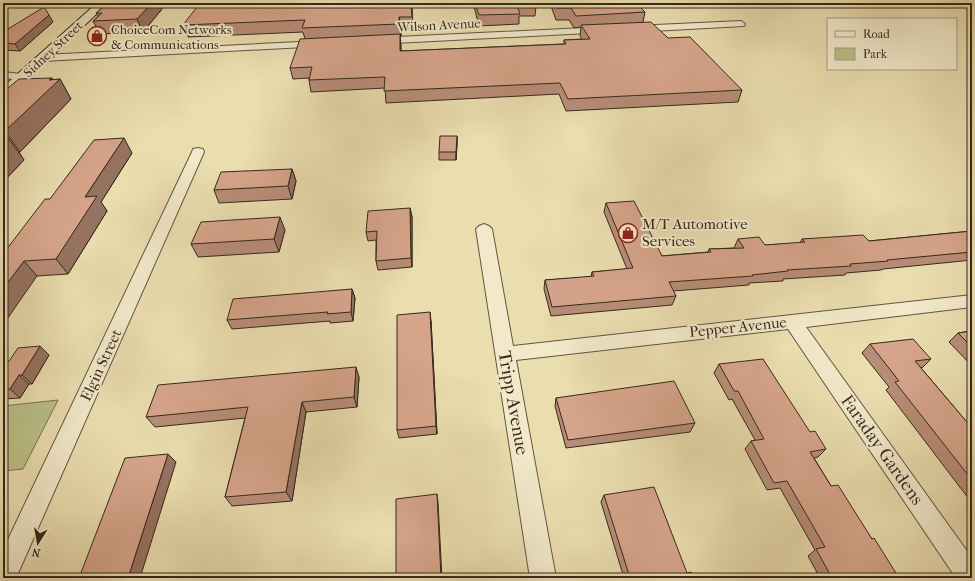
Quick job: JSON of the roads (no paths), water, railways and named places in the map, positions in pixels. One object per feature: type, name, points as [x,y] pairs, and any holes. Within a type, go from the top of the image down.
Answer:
[{"type":"main road","name":"Sidney Street","points":[[3,95],[103,3]]},
{"type":"street","name":"Wilson Avenue","points":[[369,41],[741,24]]},
{"type":"street","points":[[43,58],[330,43]]},
{"type":"street","points":[[3,75],[22,77]]},
{"type":"street","name":"Elgin Street","points":[[3,578],[198,152]]},
{"type":"street","name":"Tripp Avenue","points":[[484,229],[544,578]]},
{"type":"street","name":"Pepper Avenue","points":[[505,354],[972,301]]},
{"type":"street","name":"Faraday Gardens","points":[[792,321],[971,578]]},
{"type":"place","name":"ChoiceCom Networks & Communications","points":[[97,36]]},
{"type":"place","name":"M/T Automotive Services","points":[[628,233]]}]
